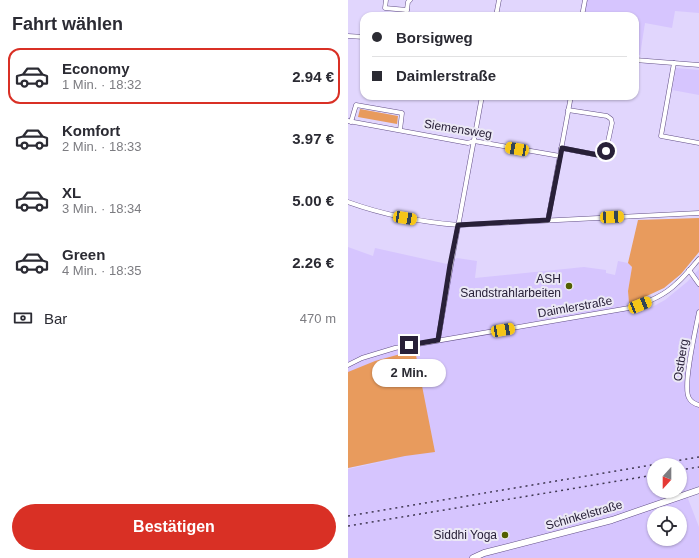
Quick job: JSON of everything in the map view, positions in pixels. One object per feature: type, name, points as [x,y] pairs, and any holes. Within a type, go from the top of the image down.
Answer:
[{"type":"street","points":[[386,0],[385,8],[407,10],[408,2],[410,0]]},
{"type":"street","points":[[497,12],[499,0]]},
{"type":"street","points":[[583,12],[585,0]]},
{"type":"street","points":[[348,36],[360,38]]},
{"type":"street","points":[[639,60],[699,65]]},
{"type":"street","points":[[674,63],[661,136],[699,143]]},
{"type":"street","points":[[438,340],[450,265],[481,100]]},
{"type":"street","points":[[548,220],[570,100]]},
{"type":"street","name":"Siemensweg","points":[[400,130],[402,113],[356,105],[350,121],[400,130],[468,142],[474,141],[560,156]]},
{"type":"street","points":[[562,148],[598,155],[603,154],[606,151],[612,123],[608,116],[568,110]]},
{"type":"street","points":[[348,202],[390,215],[458,225],[699,213]]},
{"type":"street","name":"Daimlerstraße","points":[[348,365],[366,357],[395,348],[635,306],[651,301],[661,295],[676,284],[699,260]]},
{"type":"street","points":[[689,270],[699,284]]},
{"type":"street","name":"Ostberg","points":[[699,312],[686,390],[688,398],[692,402],[699,405]]},
{"type":"street","name":"Schinkelstraße","points":[[474,558],[484,553],[612,520],[699,490]]},
{"type":"shaded area","points":[[587,0],[699,0],[699,13],[675,11],[672,28],[645,23],[640,55],[639,12],[586,12]]},
{"type":"shaded area","points":[[676,68],[699,70],[699,95],[672,90]]},
{"type":"shaded area","points":[[360,109],[398,116],[397,124],[358,117]]},
{"type":"shaded area","points":[[699,218],[699,252],[681,274],[664,288],[629,303],[628,291],[632,267],[628,263],[638,220]]},
{"type":"shaded area","points":[[348,247],[373,256],[375,248],[447,264],[457,258],[477,261],[475,278],[584,267],[606,270],[606,273],[615,275],[618,261],[628,263],[632,267],[628,291],[631,314],[652,307],[665,300],[687,282],[699,269],[699,486],[687,490],[687,458],[647,458],[647,498],[687,498],[687,496],[699,527],[699,558],[348,558],[348,469],[395,459],[348,468]]},
{"type":"shaded area","points":[[415,350],[435,452],[405,456],[348,468],[348,372],[375,361]]},
{"type":"railway","points":[[348,516],[699,457]]},
{"type":"railway","points":[[687,469],[699,467]]},
{"type":"railway","points":[[348,526],[647,476]]},
{"type":"place","name":"ASH Sandstrahlarbeiten","points":[[569,286]]},
{"type":"place","name":"Siddhi Yoga","points":[[505,535]]},
{"type":"route","points":[[409,345],[438,340],[458,225],[548,220],[562,148],[598,155],[603,154],[606,151]]}]
